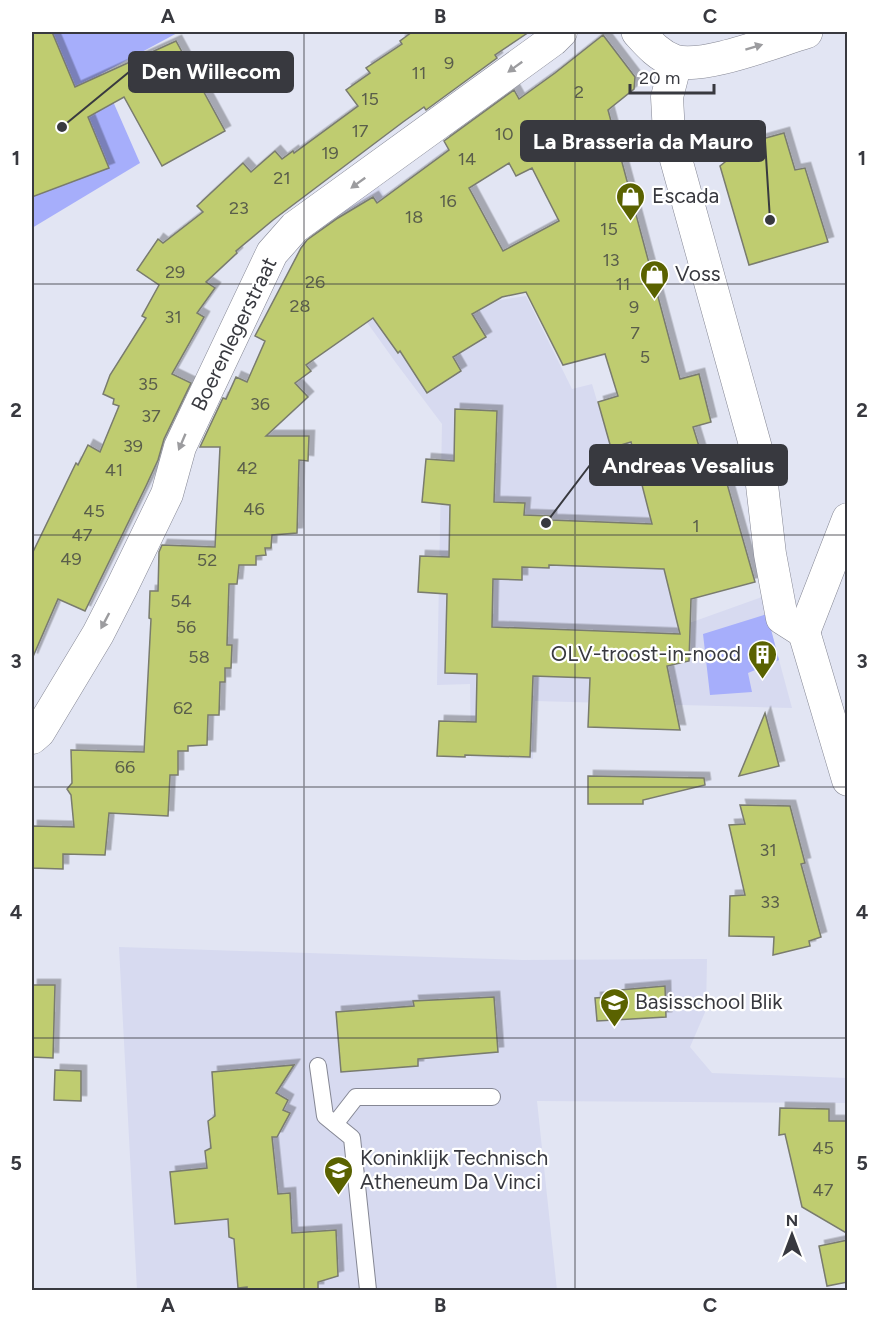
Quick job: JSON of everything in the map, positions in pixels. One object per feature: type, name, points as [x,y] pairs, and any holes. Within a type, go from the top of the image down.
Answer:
[{"type":"street","name":"Boerenlegerstraat","points":[[32,738],[39,732],[72,679],[122,587],[167,494],[180,447],[272,253],[295,227],[561,32]]},
{"type":"street","points":[[638,32],[664,57],[676,62],[712,60],[806,32]]},
{"type":"street","points":[[676,62],[667,97],[669,134],[759,459],[770,554],[782,618],[804,632]]},
{"type":"street","points":[[848,519],[804,632],[848,780]]},
{"type":"lane","points":[[318,1066],[325,1116],[352,1138],[368,1290]]},
{"type":"lane","points":[[335,1124],[356,1097],[492,1097]]},
{"type":"shaded area","points":[[32,32],[179,32],[101,74],[140,163],[32,228]]},
{"type":"shaded area","points":[[377,184],[430,265],[481,309],[500,300],[526,296],[572,389],[592,384],[611,448],[631,442],[673,604],[681,626],[762,597],[792,708],[535,701],[533,759],[471,757],[470,684],[437,685],[442,424],[351,300],[302,249],[331,218]]},
{"type":"shaded area","points":[[767,614],[779,660],[748,673],[752,692],[710,695],[703,634]]},
{"type":"shaded area","name":"Koninklijk Technisch Atheneum Da Vinci","points":[[119,947],[522,960],[707,959],[706,1010],[690,1047],[712,1073],[847,1078],[847,1103],[537,1101],[557,1290],[137,1290]]},
{"type":"building","points":[[32,32],[52,32],[75,87],[176,41],[225,131],[162,166],[124,97],[88,117],[109,168],[32,197]]},
{"type":"building","points":[[412,32],[529,32],[495,55],[497,58],[426,110],[424,107],[403,122],[273,220],[236,251],[237,253],[206,282],[215,288],[197,313],[204,317],[172,374],[191,383],[164,439],[158,460],[146,486],[85,611],[58,599],[32,659],[32,554],[76,463],[78,465],[88,445],[100,452],[119,406],[113,404],[114,399],[103,394],[110,375],[146,318],[142,316],[159,285],[137,270],[158,239],[163,243],[203,212],[197,206],[243,163],[251,172],[275,151],[282,159],[293,151],[294,153],[358,106],[346,90],[370,73],[366,68],[402,44],[400,41]]},
{"type":"building","points":[[603,35],[635,77],[634,89],[608,110],[680,379],[699,374],[711,422],[693,427],[706,469],[722,466],[755,582],[691,599],[689,661],[667,666],[680,730],[588,727],[590,678],[533,676],[530,757],[437,756],[439,721],[476,722],[477,674],[445,673],[447,594],[418,592],[420,556],[449,557],[450,505],[422,502],[426,459],[454,461],[455,409],[497,411],[494,502],[525,503],[524,515],[551,516],[551,520],[652,524],[631,442],[611,448],[598,402],[618,396],[605,354],[563,365],[526,292],[502,297],[472,314],[486,337],[453,357],[461,371],[427,393],[400,351],[398,353],[373,318],[306,365],[311,371],[295,383],[308,397],[266,436],[309,436],[308,461],[299,460],[297,533],[272,535],[271,548],[265,548],[266,555],[256,556],[256,565],[239,565],[237,584],[229,584],[227,645],[232,645],[231,668],[225,668],[225,682],[220,682],[219,715],[208,715],[207,745],[188,746],[188,751],[178,751],[178,775],[170,775],[168,816],[109,813],[105,855],[63,854],[63,869],[32,868],[32,826],[74,827],[71,795],[67,789],[72,783],[71,750],[144,752],[151,619],[149,618],[150,591],[158,591],[159,552],[162,545],[215,547],[220,447],[200,447],[223,398],[226,399],[236,377],[247,382],[265,341],[255,336],[301,248],[307,240],[338,218],[373,197],[377,203],[449,150],[444,141],[514,90],[519,99]],"holes":[[[509,163],[516,176],[532,168],[559,221],[503,251],[469,188]],[[549,565],[664,569],[680,634],[492,627],[493,579],[522,580],[522,567],[549,568]]]},
{"type":"building","points":[[784,133],[795,170],[805,168],[828,242],[749,265],[720,166],[730,158],[726,149]]},
{"type":"building","points":[[765,713],[779,766],[739,776]]},
{"type":"building","points":[[588,776],[704,778],[705,785],[643,800],[643,804],[588,804]]},
{"type":"building","points":[[740,805],[790,806],[805,863],[801,864],[821,937],[809,941],[810,946],[773,955],[774,937],[729,936],[730,896],[745,895],[729,825],[745,824]]},
{"type":"building","points":[[32,985],[55,985],[53,1058],[32,1057]]},
{"type":"building","points":[[665,986],[666,1017],[597,1021],[595,998],[620,996],[620,990]]},
{"type":"building","points":[[494,997],[498,1052],[418,1059],[418,1066],[341,1072],[336,1012],[414,1006],[413,1001]]},
{"type":"building","points":[[294,1065],[276,1093],[288,1100],[283,1110],[290,1113],[277,1137],[272,1137],[278,1194],[290,1193],[292,1233],[336,1230],[338,1276],[318,1282],[318,1289],[247,1290],[247,1287],[238,1288],[234,1239],[229,1237],[228,1219],[175,1224],[170,1172],[207,1168],[205,1151],[211,1148],[208,1121],[215,1116],[212,1072]]},
{"type":"building","points":[[55,1070],[81,1071],[81,1101],[54,1100]]},
{"type":"building","points":[[780,1108],[829,1109],[829,1121],[848,1121],[848,1234],[802,1207],[785,1134],[779,1135]]},
{"type":"building","points":[[848,1240],[848,1282],[827,1286],[819,1246]]},
{"type":"place","name":"Den Willecom","points":[[62,127]]},
{"type":"place","name":"La Brasseria da Mauro","points":[[770,220]]},
{"type":"place","name":"Escada","points":[[631,222]]},
{"type":"place","name":"Voss","points":[[654,300]]},
{"type":"place","name":"Andreas Vesalius","points":[[546,523]]},
{"type":"place","name":"OLV-troost-in-nood","points":[[762,680]]},
{"type":"place","name":"Basisschool Blik","points":[[614,1028]]},
{"type":"place","name":"Koninklijk Technisch Atheneum Da Vinci","points":[[339,1196]]}]
